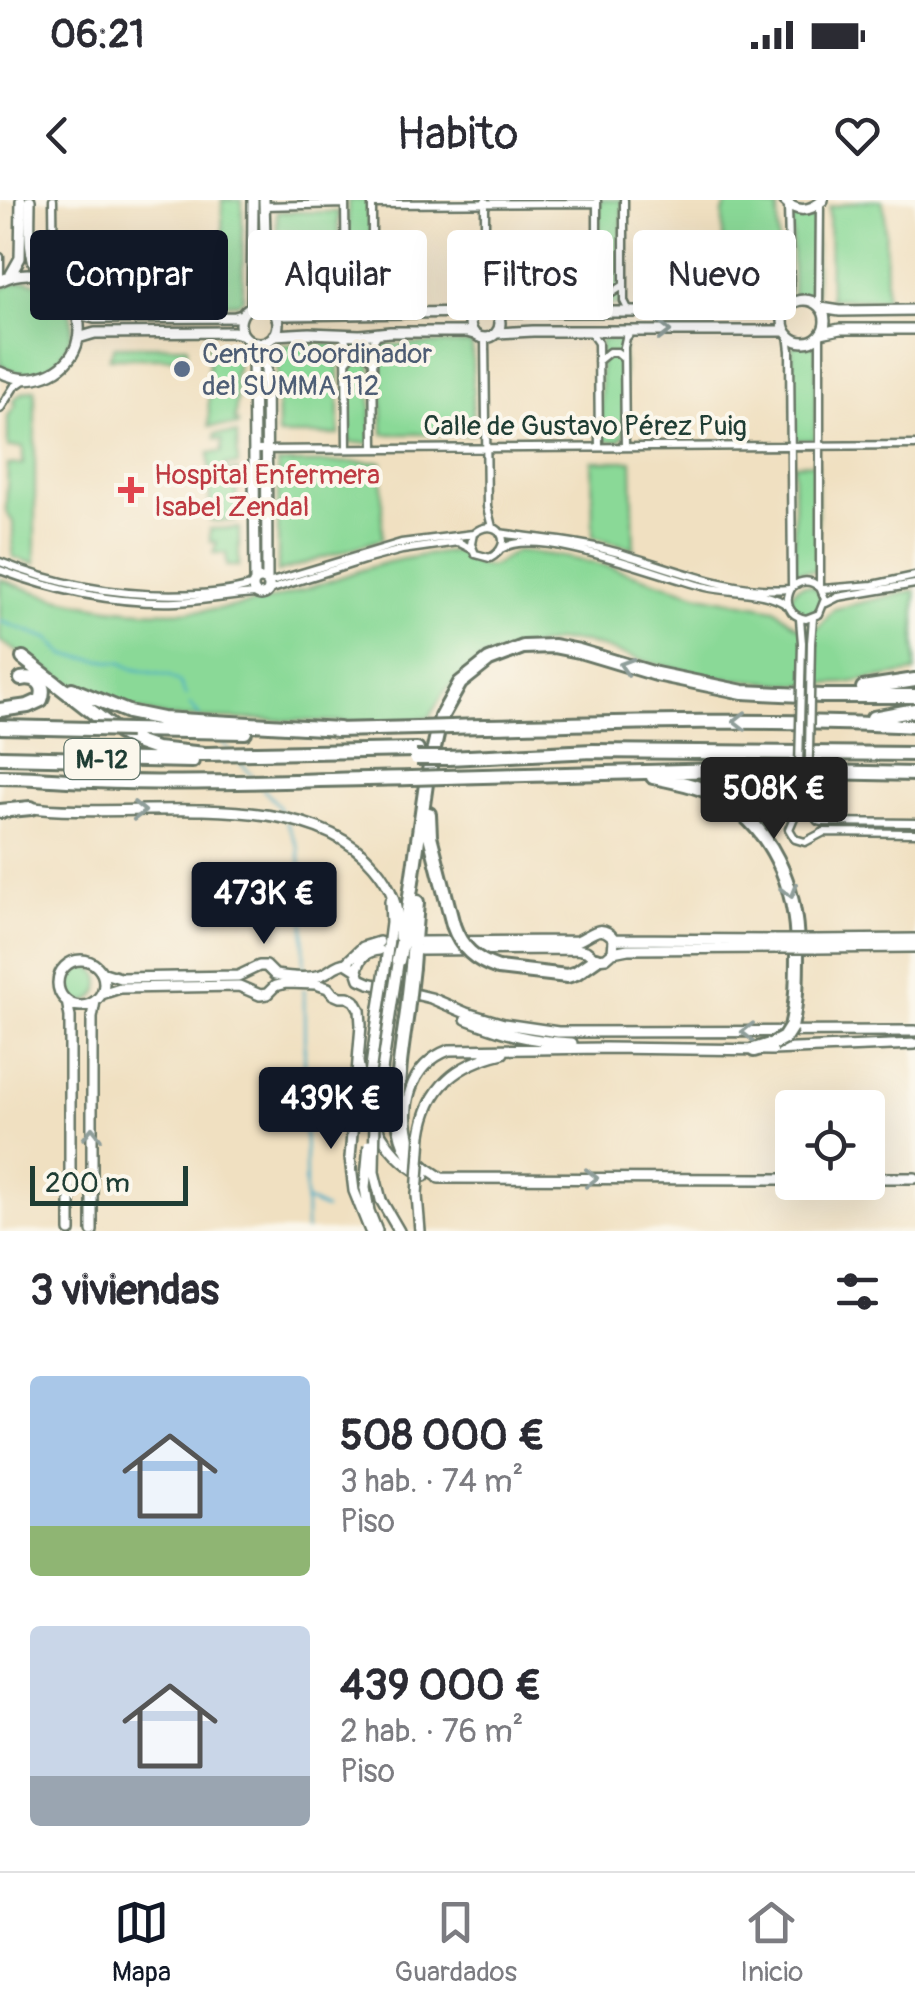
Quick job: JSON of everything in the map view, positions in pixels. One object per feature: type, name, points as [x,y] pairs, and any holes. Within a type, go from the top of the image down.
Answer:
[{"type":"highway","points":[[423,1167],[411,1156],[399,1114],[398,1088],[407,1012],[398,964],[441,717],[460,683],[475,669],[508,651],[554,646],[721,688],[765,694],[915,696]]},
{"type":"highway","points":[[22,658],[130,739],[204,758]]},
{"type":"highway","points":[[40,670],[111,706],[188,726],[339,729],[670,721],[915,726]]},
{"type":"highway","points":[[0,710],[40,700],[43,690],[38,681],[20,679]]},
{"type":"highway","points":[[721,688],[822,692],[915,680]]},
{"type":"highway","points":[[837,722],[915,710]]},
{"type":"highway","name":"M-12","points":[[0,727],[130,730],[188,726]]},
{"type":"highway","name":"M-12","points":[[0,758],[266,758],[593,751],[915,754]]},
{"type":"highway","points":[[430,767],[430,836],[463,946],[498,968],[567,976],[576,973],[591,955]]},
{"type":"highway","name":"M-12","points":[[0,777],[212,782],[723,770],[915,774]]},
{"type":"highway","points":[[606,774],[650,776],[714,795],[751,821],[771,845],[785,874],[798,930],[796,998],[791,1027],[784,1038],[754,1050]]},
{"type":"highway","points":[[0,786],[93,781]]},
{"type":"highway","points":[[0,808],[30,808]]},
{"type":"street","points":[[3,277],[17,268],[20,258],[22,200]]},
{"type":"street","points":[[30,200],[30,230]]},
{"type":"street","points":[[53,200],[53,230]]},
{"type":"street","points":[[253,200],[253,230]]},
{"type":"street","points":[[624,200],[624,301],[630,312]]},
{"type":"street","points":[[372,230],[372,202],[597,201],[597,230]]},
{"type":"street","points":[[266,230],[264,203],[346,202],[346,230]]},
{"type":"street","points":[[483,230],[484,202]]},
{"type":"street","points":[[786,202],[800,210],[821,202]]},
{"type":"street","points":[[786,202],[787,230]]},
{"type":"street","points":[[821,202],[820,308],[825,320],[820,334],[824,604],[813,618],[806,643],[797,812],[790,825],[793,838],[804,842],[824,832],[915,833]]},
{"type":"street","points":[[0,258],[3,277]]},
{"type":"street","points":[[3,277],[30,274]]},
{"type":"street","points":[[613,292],[624,285]]},
{"type":"street","points":[[796,304],[804,300],[820,308],[915,310]]},
{"type":"street","points":[[228,318],[248,310]]},
{"type":"street","points":[[613,312],[633,312]]},
{"type":"street","points":[[242,315],[242,334]]},
{"type":"street","points":[[0,372],[26,379],[60,368],[78,338],[78,320]]},
{"type":"street","points":[[260,450],[270,339],[278,325],[275,320]]},
{"type":"street","points":[[473,320],[474,334]]},
{"type":"street","points":[[497,333],[499,320]]},
{"type":"street","points":[[783,320],[790,351],[788,606]]},
{"type":"street","points":[[485,339],[497,333],[590,330],[786,332],[803,342],[830,330],[915,328]]},
{"type":"street","points":[[590,330],[598,340],[599,447]]},
{"type":"street","points":[[625,447],[625,342],[632,331]]},
{"type":"street","points":[[78,338],[105,333],[233,332],[253,343],[260,450],[261,585]]},
{"type":"street","points":[[253,343],[340,333],[467,332],[485,339]]},
{"type":"street","points":[[340,333],[346,342],[347,448]]},
{"type":"street","points":[[374,448],[373,342],[378,334]]},
{"type":"street","points":[[0,562],[64,582],[130,594],[204,594],[261,585],[390,546],[473,534],[482,527],[487,506],[485,339]]},
{"type":"street","points":[[598,361],[609,352],[617,352],[624,359]]},
{"type":"street","points":[[346,362],[360,353],[373,360]]},
{"type":"street","points":[[0,409],[14,387],[26,379]]},
{"type":"street","name":"Calle de Gustavo Pérez Puig","points":[[260,450],[915,445]]},
{"type":"street","points":[[487,506],[502,549]]},
{"type":"street","points":[[482,527],[588,545],[714,582],[753,588],[791,588],[809,581],[821,588],[872,585],[915,576]]},
{"type":"street","points":[[472,549],[473,534]]},
{"type":"street","points":[[0,570],[61,589],[120,600],[175,602],[402,550],[458,542],[480,557],[490,558],[512,543],[521,542],[587,551],[712,589],[773,597],[799,618],[806,643],[809,811],[818,821],[915,824]]},
{"type":"street","points":[[824,604],[838,597],[915,584]]},
{"type":"street","points":[[799,618],[813,618]]},
{"type":"street","points":[[30,808],[223,812],[278,817],[327,832],[358,850],[375,867],[388,895],[398,964],[366,1163],[364,1188],[373,1231]]},
{"type":"street","points":[[797,812],[809,811]]},
{"type":"street","points":[[816,835],[818,821]]},
{"type":"street","points":[[613,952],[614,940],[601,930],[577,941],[421,946],[576,949],[606,958],[628,949],[776,944]]},
{"type":"street","points":[[587,937],[591,955]]},
{"type":"street","points":[[614,940],[915,947]]},
{"type":"street","points":[[815,944],[915,940]]},
{"type":"street","points":[[379,946],[360,961],[357,991],[340,997],[332,994],[326,980],[332,966],[346,963],[363,947],[379,946]]},
{"type":"street","points":[[92,1231],[92,1018],[98,998],[104,986],[95,965],[85,960],[66,965],[59,976],[59,990],[68,1001],[81,1006],[98,998],[120,988],[248,988]]},
{"type":"street","points":[[346,963],[359,974],[504,1024],[558,1032],[915,1031]]},
{"type":"street","points":[[398,964],[379,1008],[370,1074],[374,1172],[382,1200],[399,1231]]},
{"type":"street","points":[[101,972],[120,978],[238,976],[266,966],[275,980],[286,984],[328,988]]},
{"type":"street","points":[[248,972],[248,988],[260,996],[272,991],[275,980]]},
{"type":"street","points":[[275,980],[328,972]]},
{"type":"street","points":[[419,996],[512,1036],[605,1048]]},
{"type":"street","points":[[348,997],[357,1003],[361,1026],[350,1158],[354,1191],[373,1231]]},
{"type":"street","points":[[68,1001],[70,1231]]},
{"type":"street","points":[[440,1178],[423,1167],[415,1154],[408,1127],[408,1094],[415,1076],[436,1054],[448,1050],[754,1050],[915,1044]]},
{"type":"street","points":[[420,1231],[421,1134],[434,1096],[457,1071],[474,1061],[515,1050]]},
{"type":"street","points":[[358,1062],[364,1092],[386,1145],[403,1164],[430,1178],[775,1179]]},
{"type":"street","points":[[885,1178],[915,1178]]},
{"type":"green space","points":[[222,200],[242,200],[243,299],[239,303],[228,303],[228,230],[222,230]]},
{"type":"green space","points":[[348,200],[370,200],[370,230],[348,230]]},
{"type":"green space","points":[[599,200],[622,200],[622,305],[613,305],[613,230],[599,230]]},
{"type":"green space","points":[[728,200],[778,208],[778,230],[723,230]]},
{"type":"green space","points":[[882,200],[885,212],[886,299],[830,299],[829,207]]},
{"type":"green space","points":[[277,212],[338,212],[338,230],[277,230]]},
{"type":"green space","points":[[792,213],[815,214],[816,296],[796,296],[796,230],[792,230]]},
{"type":"green space","points":[[30,282],[30,320],[71,320],[68,343],[58,360],[42,371],[22,373],[0,364],[0,290],[11,284]]},
{"type":"green space","points":[[600,339],[623,339],[624,436],[618,441],[604,441],[601,436]]},
{"type":"green space","points":[[349,340],[371,340],[371,443],[349,443]]},
{"type":"green space","points":[[472,343],[473,434],[383,434],[381,345]]},
{"type":"green space","points":[[339,344],[339,435],[278,435],[277,345]]},
{"type":"green space","points":[[208,345],[237,346],[237,351],[225,351],[224,357],[237,357],[234,372],[238,426],[209,426]]},
{"type":"green space","points":[[792,345],[817,345],[813,440],[793,437]]},
{"type":"green space","points":[[115,346],[187,346],[187,358],[109,358]]},
{"type":"green space","points":[[35,389],[35,564],[13,557],[13,522],[6,512],[8,465],[23,464],[23,447],[8,447],[8,417],[17,396]]},
{"type":"green space","points":[[215,434],[237,434],[238,465],[225,465],[225,471],[238,471],[236,521],[210,521],[209,453],[222,452],[222,440],[215,439]]},
{"type":"green space","points":[[592,461],[632,461],[634,548],[593,537]]},
{"type":"green space","points":[[382,462],[382,539],[278,572],[278,463]]},
{"type":"green space","points":[[817,463],[818,571],[794,571],[794,464]]},
{"type":"green space","points":[[239,528],[239,566],[227,566],[226,553],[213,553],[217,542],[210,542],[210,529]]},
{"type":"green space","points":[[457,551],[485,567],[518,551],[607,566],[700,595],[775,609],[798,627],[819,627],[834,609],[915,590],[915,672],[847,683],[798,685],[720,678],[651,663],[584,642],[558,641],[480,660],[444,692],[429,718],[379,723],[168,717],[124,707],[76,687],[0,641],[0,579],[31,591],[97,606],[198,611],[264,601],[367,568]]},
{"type":"green space","points":[[806,585],[816,590],[821,600],[816,610],[806,615],[796,610],[791,600],[796,590]]},
{"type":"green space","points":[[81,964],[95,969],[100,983],[95,997],[81,1002],[67,997],[62,983],[67,969]]},
{"type":"waterway","points":[[0,621],[49,639],[65,655],[121,663],[169,676],[179,682],[186,696]]},
{"type":"waterway","points":[[190,705],[199,715]]},
{"type":"waterway","points":[[217,736],[229,749]]},
{"type":"waterway","points":[[237,759],[252,775]]},
{"type":"waterway","points":[[263,789],[282,814]]},
{"type":"waterway","points":[[286,822],[298,847],[304,889],[304,971]]},
{"type":"waterway","points":[[304,989],[306,1231]]},
{"type":"waterway","points":[[308,1201],[325,1209]]},
{"type":"place","name":"Centro Coordinador del SUMMA 112","points":[[182,369]]},
{"type":"place","name":"Hospital Enfermera Isabel Zendal","points":[[131,490]]}]
